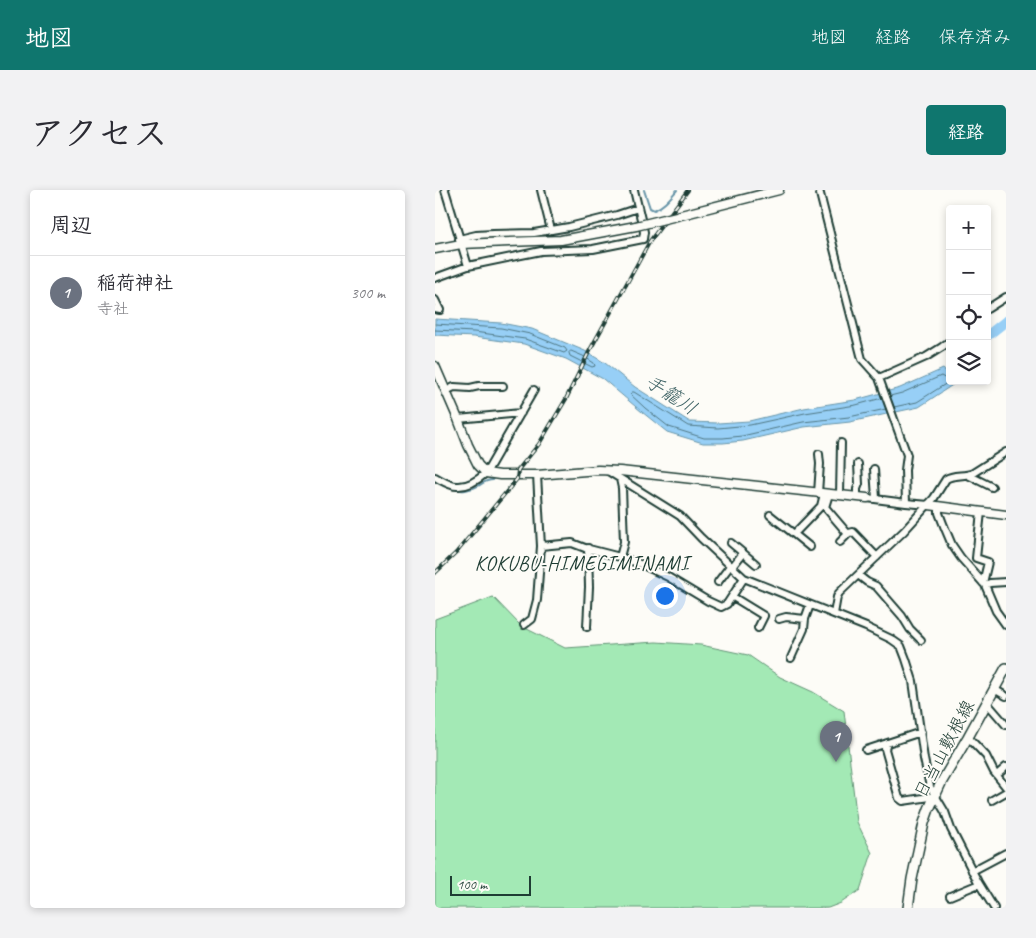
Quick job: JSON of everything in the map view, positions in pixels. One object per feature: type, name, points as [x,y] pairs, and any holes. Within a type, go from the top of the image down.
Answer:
[{"type":"main road","name":"日当山敷根線","points":[[908,908],[924,822],[929,809],[941,783],[1006,668]]},
{"type":"street","points":[[445,190],[469,266]]},
{"type":"street","points":[[541,190],[551,230]]},
{"type":"street","points":[[435,278],[469,266],[541,251],[593,249],[643,239],[644,232],[634,190]]},
{"type":"street","points":[[460,241],[561,240],[636,226],[779,190]]},
{"type":"street","points":[[819,190],[861,355],[879,380],[907,455],[905,470],[907,503]]},
{"type":"street","points":[[435,249],[476,235],[534,233],[569,227],[638,208]]},
{"type":"street","points":[[991,306],[1006,297]]},
{"type":"street","points":[[435,300],[440,310],[435,310]]},
{"type":"street","points":[[879,380],[926,357],[946,344]]},
{"type":"street","points":[[435,366],[477,465],[486,473],[537,475],[598,470],[876,498],[1006,515]]},
{"type":"street","points":[[446,391],[454,387],[503,386]]},
{"type":"street","points":[[435,476],[456,487],[478,480],[486,473],[533,390]]},
{"type":"street","points":[[458,419],[521,413]]},
{"type":"street","points":[[839,495],[841,443]]},
{"type":"street","points":[[968,476],[1006,452]]},
{"type":"street","points":[[819,454],[825,507],[848,534]]},
{"type":"street","points":[[857,496],[859,484],[858,464]]},
{"type":"street","points":[[874,469],[876,498]]},
{"type":"street","points":[[608,471],[680,516],[744,578],[835,614],[891,639],[901,646],[913,681],[927,778],[972,871],[994,908]]},
{"type":"street","points":[[524,624],[532,619],[537,600],[541,546],[537,475]]},
{"type":"street","points":[[835,614],[839,593],[929,505],[946,478],[968,476],[992,487]]},
{"type":"street","points":[[620,479],[624,542],[620,557]]},
{"type":"street","points":[[794,534],[821,506],[824,494]]},
{"type":"street","points":[[939,506],[943,526],[952,545],[984,584],[996,611],[1006,625]]},
{"type":"street","points":[[981,512],[976,558],[988,562],[984,584]]},
{"type":"street","points":[[770,515],[810,547]]},
{"type":"street","points":[[840,542],[853,532],[877,557]]},
{"type":"street","points":[[541,546],[572,542],[620,557],[668,577],[708,602],[718,606],[725,606],[733,597],[744,578]]},
{"type":"street","points":[[731,542],[756,564]]},
{"type":"street","points":[[587,626],[588,548]]},
{"type":"street","points":[[718,582],[743,553]]},
{"type":"street","points":[[858,575],[876,586],[921,640]]},
{"type":"street","points":[[984,584],[1006,582]]},
{"type":"street","points":[[733,597],[764,616],[758,628]]},
{"type":"street","points":[[791,658],[804,629],[809,605]]},
{"type":"street","points":[[779,619],[786,617],[805,619]]},
{"type":"street","points":[[995,689],[1006,696]]},
{"type":"street","points":[[987,703],[1006,725]]},
{"type":"street","points":[[866,750],[921,732]]},
{"type":"street","points":[[968,737],[986,756],[1006,787]]},
{"type":"street","points":[[887,743],[885,749],[899,798],[903,801],[935,796]]},
{"type":"street","points":[[997,775],[1006,767]]},
{"type":"street","points":[[992,800],[1006,792]]},
{"type":"street","points":[[972,871],[1006,853]]},
{"type":"street","points":[[949,896],[979,884]]},
{"type":"green space","points":[[493,597],[521,626],[565,648],[656,642],[701,645],[748,655],[780,677],[813,692],[844,711],[857,822],[872,853],[860,890],[841,903],[828,908],[435,908],[435,619]]},
{"type":"water","points":[[435,319],[501,323],[532,329],[585,351],[605,363],[635,387],[690,422],[749,421],[804,408],[855,400],[900,388],[943,369],[946,372],[946,385],[952,385],[919,407],[850,422],[804,427],[743,441],[703,443],[667,432],[603,379],[566,359],[524,344],[474,337],[435,335]]},
{"type":"waterway","points":[[644,190],[650,208],[654,210],[664,204],[677,190]]},
{"type":"waterway","name":"手籠川","points":[[991,333],[1006,321]]},
{"type":"waterway","points":[[453,488],[459,490],[469,489],[486,481],[493,480]]},
{"type":"railway","points":[[435,573],[456,553],[517,479],[518,470],[539,444],[566,399],[590,350],[650,241],[688,190]]},
{"type":"place","name":"稲荷神社","points":[[836,762]]},
{"type":"district","name":"KOKUBU-HIMEGIMINAMI","points":[[582,563]]}]
